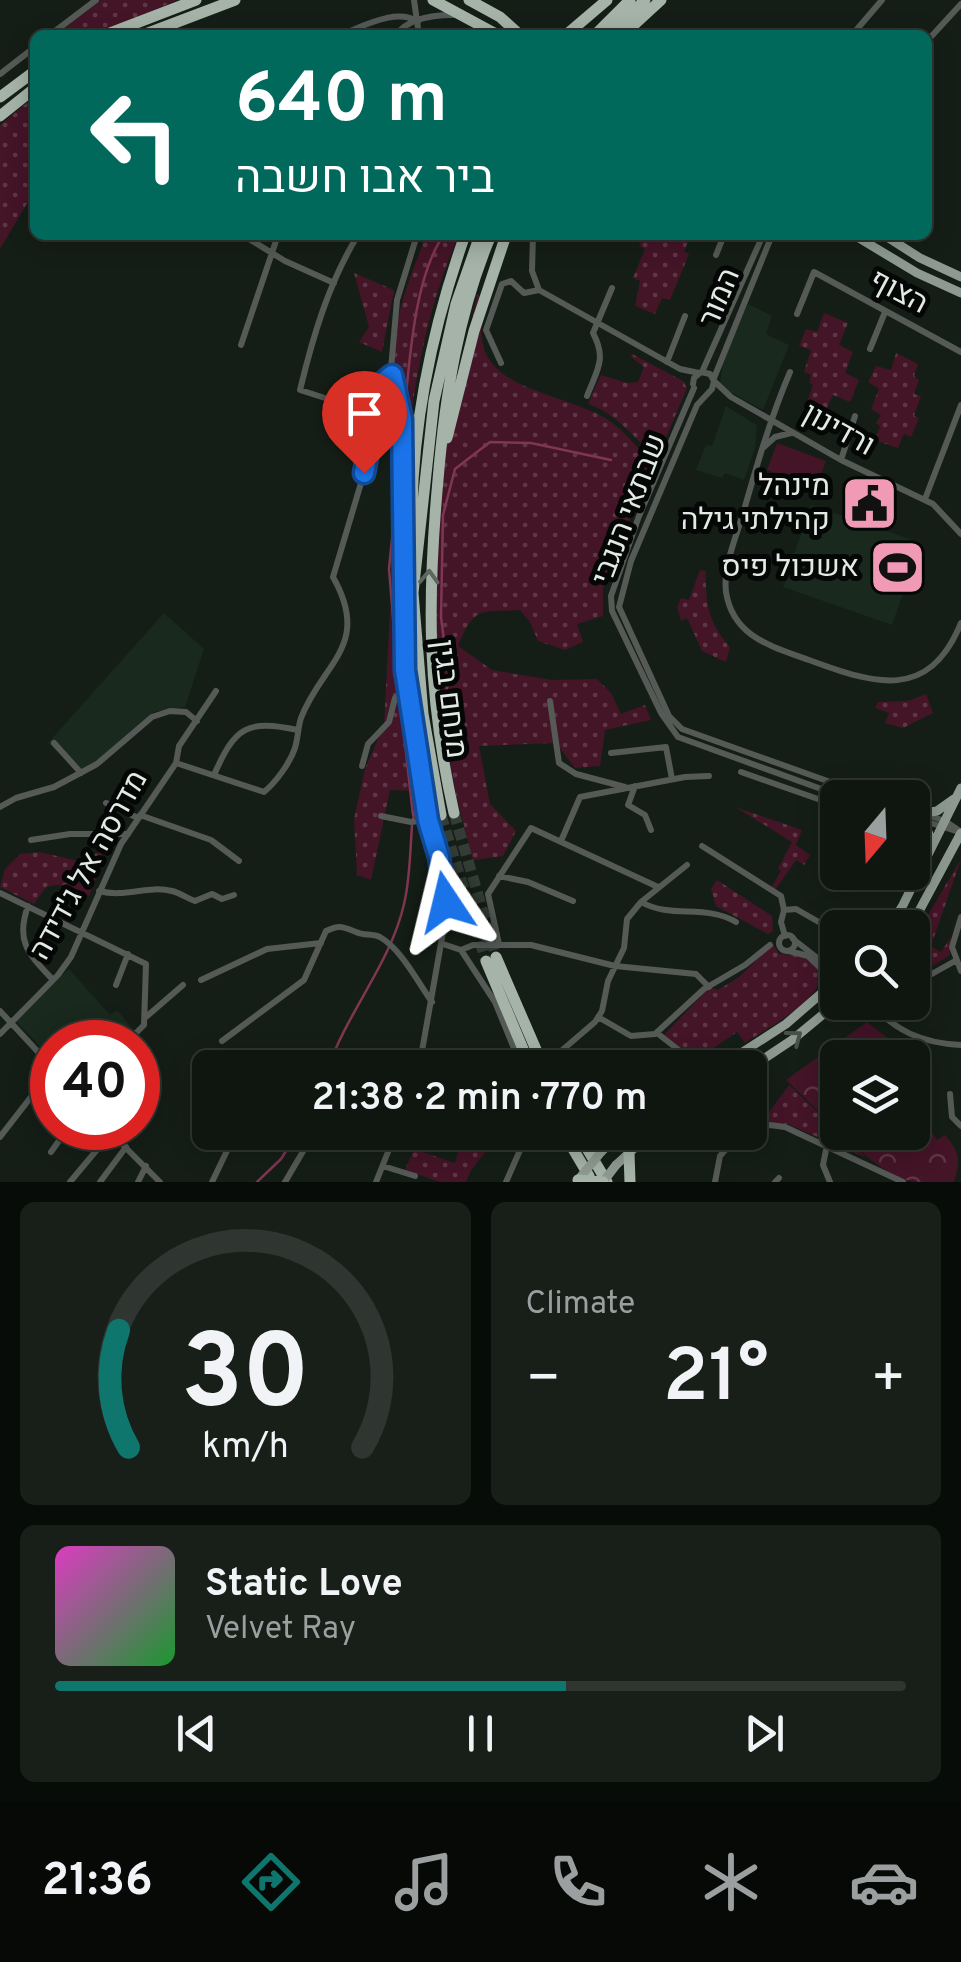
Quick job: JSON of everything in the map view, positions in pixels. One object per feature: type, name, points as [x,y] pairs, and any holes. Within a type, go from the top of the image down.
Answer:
[{"type":"highway","points":[[117,30],[196,0]]},
{"type":"highway","points":[[156,30],[235,0]]},
{"type":"highway","points":[[434,0],[489,30]]},
{"type":"highway","points":[[469,0],[500,16],[515,30]]},
{"type":"highway","points":[[600,30],[630,0]]},
{"type":"highway","points":[[614,30],[645,0]]},
{"type":"highway","points":[[629,30],[661,0]]},
{"type":"highway","points":[[572,30],[602,4]]},
{"type":"highway","points":[[584,30],[602,4]]},
{"type":"highway","points":[[0,97],[30,75]]},
{"type":"highway","points":[[0,116],[30,92]]},
{"type":"highway","points":[[413,594],[413,478],[420,415],[438,320],[463,240]]},
{"type":"highway","name":"מנחם בגין","points":[[478,240],[452,320],[434,401],[413,594],[422,714],[448,814],[429,630],[430,560],[445,402],[455,352],[489,240]]},
{"type":"highway","points":[[438,481],[474,331],[504,240]]},
{"type":"highway","points":[[494,954],[542,1050]]},
{"type":"highway","points":[[494,954],[525,1050]]},
{"type":"highway","points":[[573,1150],[592,1182]]},
{"type":"highway","points":[[578,1182],[604,1182],[587,1150]]},
{"type":"highway","points":[[629,1152],[630,1182]]},
{"type":"main road","points":[[862,240],[917,273],[961,292]]},
{"type":"main road","points":[[892,240],[961,277]]},
{"type":"main road","points":[[930,812],[941,809],[959,792]]},
{"type":"main road","points":[[898,910],[959,792]]},
{"type":"main road","points":[[920,910],[961,832]]},
{"type":"main road","points":[[930,840],[932,846]]},
{"type":"main road","points":[[746,1050],[786,1024],[820,994]]},
{"type":"main road","points":[[767,1055],[820,1016]]},
{"type":"main road","points":[[578,1182],[603,1150]]},
{"type":"main road","points":[[604,1182],[631,1150]]},
{"type":"street","points":[[57,30],[96,0]]},
{"type":"street","points":[[414,0],[419,30]]},
{"type":"street","points":[[856,30],[882,0]]},
{"type":"street","points":[[932,36],[961,4]]},
{"type":"street","points":[[400,30],[433,15],[463,15]]},
{"type":"street","points":[[354,30],[394,16],[411,17],[418,22]]},
{"type":"street","points":[[0,74],[30,51]]},
{"type":"street","points":[[251,240],[334,283]]},
{"type":"street","points":[[241,345],[276,240]]},
{"type":"street","points":[[353,406],[300,390],[334,283],[356,240]]},
{"type":"street","points":[[416,240],[394,311],[390,354],[402,419],[403,639],[428,820],[444,882],[443,944],[422,1050]]},
{"type":"street","points":[[532,240],[532,271],[539,290],[680,369],[694,386]]},
{"type":"street","points":[[716,255],[722,240]]},
{"type":"street","name":"המור","points":[[694,386],[708,365],[764,240]]},
{"type":"street","name":"המור","points":[[709,392],[765,240]]},
{"type":"street","name":"הצוף","points":[[797,314],[814,272],[961,352]]},
{"type":"street","points":[[500,363],[486,330],[502,284],[512,281],[524,294],[539,290]]},
{"type":"street","points":[[587,396],[602,355],[594,333],[612,288]]},
{"type":"street","points":[[870,349],[885,312]]},
{"type":"street","points":[[667,362],[685,316]]},
{"type":"street","name":"ורדינון","points":[[680,369],[714,380],[732,397],[841,460],[925,499],[942,511],[961,534]]},
{"type":"street","points":[[790,372],[770,418],[726,582],[731,609],[747,634],[860,679],[888,682],[912,677],[933,666],[947,652],[961,622]]},
{"type":"street","points":[[176,763],[258,792],[268,790],[292,754],[308,704],[340,656],[346,610],[343,594],[333,577],[364,473],[381,384],[392,375]]},
{"type":"street","name":"ורדינון","points":[[694,386],[702,394],[732,397]]},
{"type":"street","name":"שבתאי הנגבי","points":[[694,386],[622,558],[612,590],[612,611],[661,713],[678,737],[820,789]]},
{"type":"street","name":"שבתאי הנגבי","points":[[709,392],[697,405],[631,561],[619,601],[622,619],[669,716],[682,730],[822,780]]},
{"type":"street","points":[[925,499],[961,405]]},
{"type":"street","points":[[841,460],[855,416]]},
{"type":"street","points":[[760,452],[775,437],[796,434]]},
{"type":"street","points":[[362,766],[368,744],[389,722],[395,698],[409,686]]},
{"type":"street","name":"מדרסה אל ג'דידה","points":[[0,1034],[70,957],[128,834],[176,763],[179,746],[216,691]]},
{"type":"street","points":[[550,700],[559,762],[576,774],[631,787]]},
{"type":"street","points":[[0,807],[82,773],[114,752],[158,714],[186,712],[197,720]]},
{"type":"street","points":[[214,775],[229,745],[246,730],[264,723],[298,730]]},
{"type":"street","points":[[54,742],[82,773]]},
{"type":"street","points":[[611,753],[666,747],[672,780]]},
{"type":"street","points":[[741,772],[820,800]]},
{"type":"street","points":[[561,842],[580,797],[708,776]]},
{"type":"street","points":[[631,787],[628,805],[645,815],[651,830]]},
{"type":"street","points":[[106,803],[211,840],[239,861]]},
{"type":"street","points":[[381,816],[411,822],[428,820]]},
{"type":"street","points":[[930,817],[961,832]]},
{"type":"street","points":[[930,820],[943,824]]},
{"type":"street","points":[[494,954],[487,900],[531,828],[658,887]]},
{"type":"street","points":[[31,840],[70,834],[128,834]]},
{"type":"street","points":[[702,846],[781,896],[781,922],[794,945],[788,951]]},
{"type":"street","points":[[562,1050],[598,1017],[624,948],[627,919],[641,902],[687,864]]},
{"type":"street","points":[[499,876],[528,882],[573,901]]},
{"type":"street","points":[[100,891],[122,896],[134,891],[170,890],[195,900],[212,894],[222,898],[234,896]]},
{"type":"street","points":[[0,893],[146,964],[145,1018]]},
{"type":"street","points":[[641,902],[660,910],[716,912],[736,922]]},
{"type":"street","points":[[28,906],[22,939],[52,980]]},
{"type":"street","points":[[784,910],[796,909],[820,923]]},
{"type":"street","points":[[961,917],[952,947],[961,971]]},
{"type":"street","points":[[222,1040],[304,980],[326,931],[338,926],[377,936],[404,961],[432,1002]]},
{"type":"street","points":[[789,937],[780,939],[780,947],[803,953],[820,967]]},
{"type":"street","points":[[789,937],[820,965]]},
{"type":"street","points":[[201,980],[268,949],[322,943]]},
{"type":"street","points":[[443,944],[461,950],[495,1002],[515,1050]]},
{"type":"street","points":[[598,1017],[631,1036],[657,1033],[709,987],[770,944]]},
{"type":"street","points":[[461,950],[473,945],[494,954],[531,945],[615,966],[696,974],[709,987]]},
{"type":"street","points":[[116,986],[128,954]]},
{"type":"street","points":[[930,976],[955,961]]},
{"type":"street","points":[[145,1018],[184,985]]},
{"type":"street","points":[[0,1011],[30,1044]]},
{"type":"street","points":[[886,1020],[924,1041],[961,1045]]},
{"type":"street","points":[[657,1033],[679,1050]]},
{"type":"street","points":[[950,1094],[952,1117],[961,1126]]},
{"type":"street","points":[[0,1137],[30,1098]]},
{"type":"street","points":[[767,1127],[777,1126],[820,1142]]},
{"type":"street","points":[[70,1182],[94,1150]]},
{"type":"street","points":[[100,1182],[124,1150]]},
{"type":"street","points":[[129,1150],[160,1182]]},
{"type":"street","points":[[212,1182],[227,1150]]},
{"type":"street","points":[[285,1182],[303,1150]]},
{"type":"street","points":[[376,1182],[389,1150]]},
{"type":"street","points":[[506,1182],[521,1150]]},
{"type":"street","points":[[715,1182],[724,1150]]},
{"type":"street","points":[[827,1150],[823,1165],[830,1182]]},
{"type":"street","points":[[838,1150],[903,1182]]},
{"type":"street","points":[[138,1182],[146,1166]]},
{"type":"street","points":[[383,1166],[415,1176]]},
{"type":"shaded area","points":[[748,304],[772,316],[766,334],[789,345],[763,410],[723,388],[720,382],[724,358]]},
{"type":"shaded area","points":[[726,406],[757,425],[755,448],[744,480],[696,470],[706,445],[712,446]]},
{"type":"shaded area","points":[[811,505],[921,543],[892,625],[783,587]]},
{"type":"shaded area","points":[[164,613],[204,649],[185,707],[154,712],[104,757],[78,772],[48,743]]},
{"type":"shaded area","points":[[69,969],[110,1015],[117,1010],[125,1020],[30,1020],[30,1036],[14,1019]]},
{"type":"green space","points":[[101,0],[177,0],[109,30],[62,30]]},
{"type":"green space","points":[[30,100],[30,198],[0,249],[0,125]]},
{"type":"green space","points":[[424,240],[457,240],[429,320],[412,408],[400,389],[395,368],[394,346],[403,299]]},
{"type":"green space","points":[[642,240],[689,240],[684,251],[689,254],[670,300],[662,298],[655,314],[635,306],[640,281],[633,278],[645,249],[639,246]]},
{"type":"green space","points":[[354,273],[394,290],[382,352],[359,342],[369,327]]},
{"type":"green space","points":[[477,294],[487,301],[481,331],[486,353],[498,370],[538,392],[607,419],[652,462],[603,587],[603,616],[577,624],[583,642],[565,650],[538,641],[520,610],[480,614],[469,624],[458,646],[492,670],[552,680],[597,679],[611,693],[621,714],[645,705],[651,720],[605,730],[600,766],[575,768],[556,743],[479,746],[490,804],[516,831],[503,856],[473,860],[456,795],[431,631],[444,403],[465,358]]},
{"type":"green space","points":[[824,313],[848,323],[839,345],[853,352],[845,373],[859,380],[850,402],[833,395],[826,410],[807,402],[813,385],[809,382],[811,375],[804,372],[811,350],[799,346],[806,329],[817,332]]},
{"type":"green space","points":[[896,353],[918,364],[914,376],[919,380],[914,394],[921,396],[914,416],[919,418],[911,437],[904,434],[898,448],[875,440],[881,415],[871,409],[879,389],[868,382],[876,366],[891,370]]},
{"type":"green space","points":[[632,354],[683,381],[687,388],[657,459],[617,420],[588,404],[601,375],[627,383],[638,382],[644,367]]},
{"type":"green space","points":[[777,443],[826,461],[816,488],[767,470]]},
{"type":"green space","points":[[700,570],[706,571],[712,620],[730,647],[726,662],[702,651],[687,618],[681,621],[677,607],[681,598],[689,600]]},
{"type":"green space","points":[[397,596],[401,601],[403,663],[419,791],[390,790],[371,880],[357,875],[354,819],[365,769],[384,725],[390,610]]},
{"type":"green space","points":[[926,694],[933,713],[903,728],[885,723],[889,713],[875,708],[878,702],[908,701]]},
{"type":"green space","points":[[735,807],[802,830],[796,845],[810,855],[804,865],[796,860],[775,890],[771,888],[792,842]]},
{"type":"green space","points":[[109,848],[89,896],[58,885],[46,887],[34,904],[0,887],[5,869],[20,854],[39,852],[79,861]]},
{"type":"green space","points":[[961,859],[931,946],[941,952],[951,937],[950,955],[930,967],[930,912]]},
{"type":"green space","points":[[717,880],[772,916],[773,931],[768,934],[716,906],[711,889]]},
{"type":"green space","points":[[773,944],[779,954],[799,956],[817,967],[820,980],[803,1003],[745,1043],[737,1032],[711,1050],[683,1050],[664,1035],[705,992],[711,988],[718,990],[739,977]]},
{"type":"green space","points":[[867,1022],[890,1040],[842,1040]]},
{"type":"green space","points":[[820,1056],[820,1113],[786,1080]]},
{"type":"green space","points":[[789,1085],[820,1114],[820,1138],[787,1124],[767,1122],[767,1115]]},
{"type":"green space","points":[[930,1129],[937,1140],[945,1135],[958,1162],[954,1182],[914,1182],[874,1162],[860,1150],[930,1150]]},
{"type":"green space","points":[[414,1150],[455,1163],[459,1150],[487,1150],[466,1182],[440,1182],[405,1170]]},
{"type":"waterway","points":[[404,417],[419,297],[441,240]]},
{"type":"waterway","points":[[442,707],[449,680],[441,617],[443,515],[455,469],[490,442],[531,443],[611,460]]},
{"type":"waterway","points":[[399,691],[389,569],[400,460]]},
{"type":"waterway","points":[[400,699],[413,815]]},
{"type":"waterway","points":[[423,780],[427,763]]},
{"type":"waterway","points":[[413,819],[420,792]]},
{"type":"waterway","points":[[335,1050],[398,925],[408,885],[412,826]]},
{"type":"waterway","points":[[257,1182],[287,1150]]},
{"type":"tunnel","points":[[454,813],[495,953]]},
{"type":"tunnel","points":[[441,815],[486,961]]},
{"type":"place","name":"מינהל קהילתי גילה","points":[[869,504]]},
{"type":"place","name":"אשכול פיס","points":[[898,568]]},
{"type":"route","points":[[364,473],[381,384],[392,375],[402,419],[405,670],[417,760],[446,902]]}]
